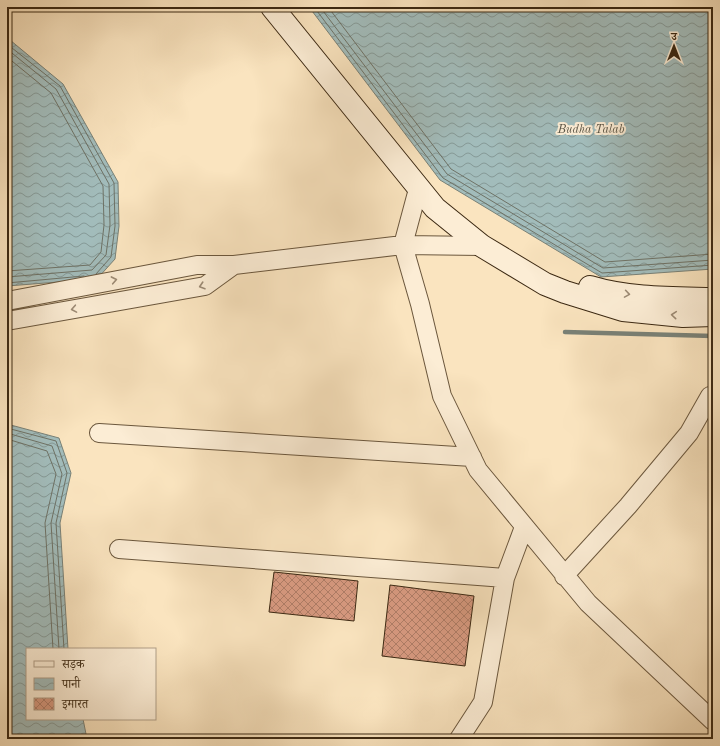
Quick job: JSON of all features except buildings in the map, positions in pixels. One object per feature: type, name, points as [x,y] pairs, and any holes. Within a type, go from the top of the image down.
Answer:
[{"type":"street","points":[[272,7],[435,208],[489,250],[545,284],[565,292],[623,310],[683,316],[713,315]]},
{"type":"street","points":[[418,188],[403,245],[420,304],[442,396],[478,470],[564,576],[588,603],[713,721]]},
{"type":"street","points":[[7,301],[197,265],[234,264],[403,245],[489,250],[538,270],[602,290],[652,298],[713,299]]},
{"type":"street","points":[[7,321],[205,286],[234,264]]},
{"type":"street","points":[[564,576],[628,506],[689,433],[710,404]]},
{"type":"street","points":[[99,433],[472,457]]},
{"type":"street","points":[[459,739],[483,702],[506,578],[524,527]]},
{"type":"street","points":[[119,549],[506,578]]},
{"type":"water","name":"Budha Talab","points":[[309,7],[713,7],[713,269],[601,277],[440,180]]},
{"type":"water","points":[[7,40],[10,40],[63,84],[118,182],[119,226],[115,259],[97,279],[7,286]]},
{"type":"water","points":[[7,424],[59,438],[71,473],[60,523],[68,648],[26,648],[26,720],[83,720],[87,739],[7,739]]},
{"type":"waterway","points":[[565,332],[713,336]]}]
